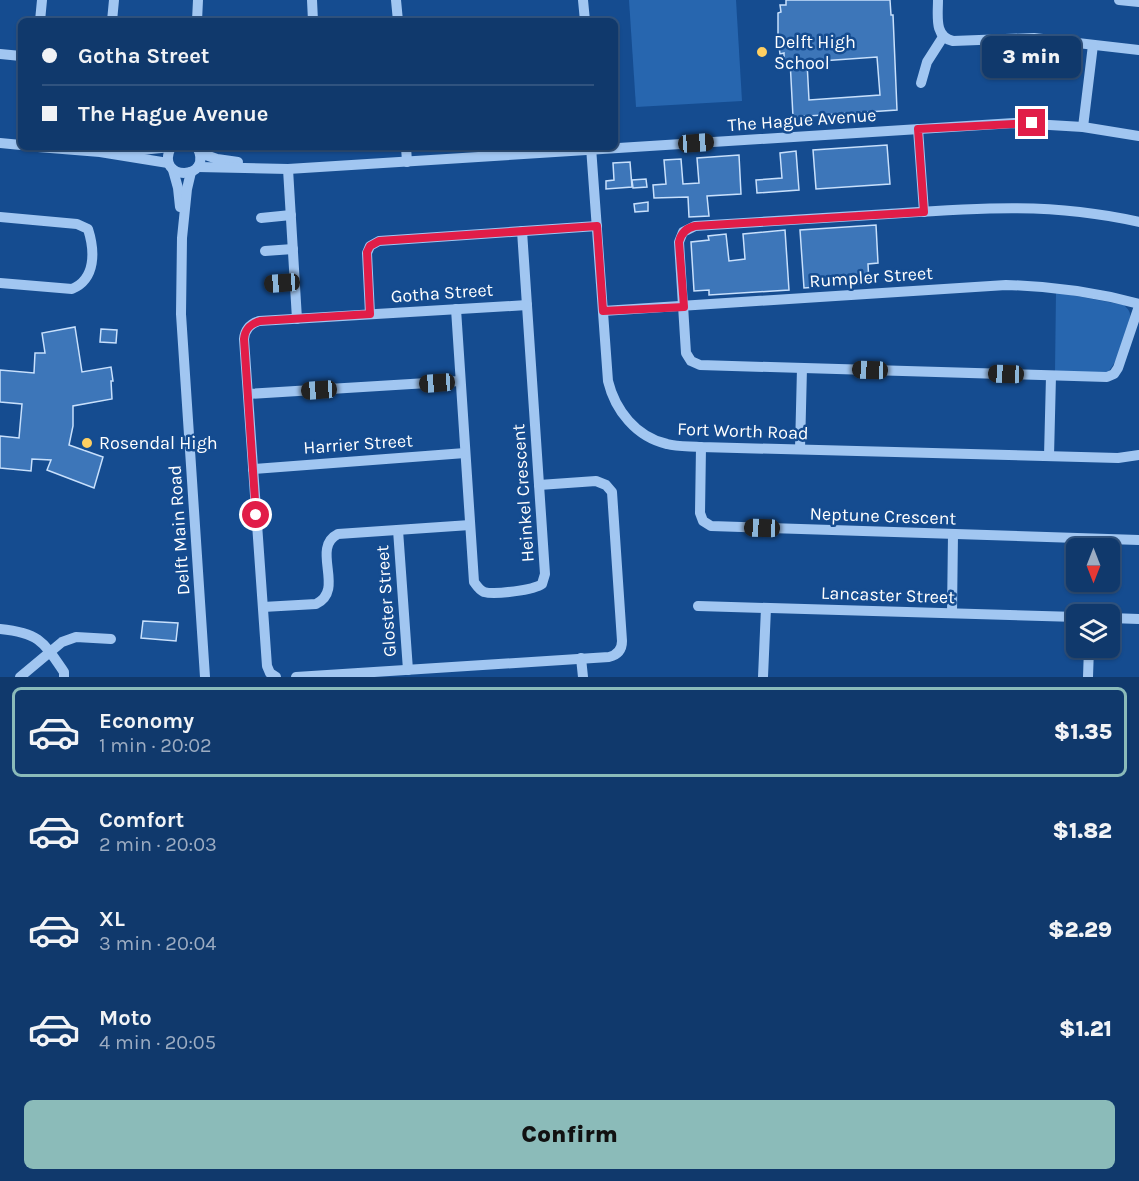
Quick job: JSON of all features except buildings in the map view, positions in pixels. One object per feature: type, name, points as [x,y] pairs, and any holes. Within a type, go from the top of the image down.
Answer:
[{"type":"street","points":[[40,18],[42,0]]},
{"type":"street","points":[[112,18],[114,0]]},
{"type":"street","points":[[196,18],[198,0]]},
{"type":"street","points":[[312,0],[313,18]]},
{"type":"street","points":[[396,0],[398,18]]},
{"type":"street","points":[[583,0],[585,18]]},
{"type":"street","points":[[938,0],[940,32],[943,37],[953,41],[1034,38],[1139,50]]},
{"type":"street","points":[[921,82],[924,67],[943,37]]},
{"type":"street","points":[[1083,127],[1093,45]]},
{"type":"street","points":[[0,54],[18,56]]},
{"type":"street","name":"The Hague Avenue","points":[[618,147],[1014,123],[1083,127],[1139,136]]},
{"type":"street","points":[[918,129],[924,212]]},
{"type":"street","points":[[0,143],[18,145]]},
{"type":"street","points":[[75,150],[100,152],[152,150]]},
{"type":"street","points":[[170,150],[168,154],[171,166]]},
{"type":"street","name":"The Hague Avenue","points":[[198,150],[251,167]]},
{"type":"street","name":"Delft Main Road","points":[[182,238],[187,189],[200,160],[198,150]]},
{"type":"street","points":[[406,150],[407,162]]},
{"type":"street","name":"The Hague Avenue","points":[[100,152],[171,166],[182,174],[194,169],[251,167],[288,169],[578,150]]},
{"type":"street","name":"Fort Worth Road","points":[[592,150],[608,381],[614,400],[625,417],[640,432],[669,445],[701,447],[1118,458],[1139,455]]},
{"type":"street","name":"Delft Main Road","points":[[171,166],[178,188],[182,238],[182,326],[205,677]]},
{"type":"street","points":[[288,169],[297,319]]},
{"type":"street","points":[[1139,222],[1102,214],[1053,208],[991,207],[691,227],[683,232],[679,242],[686,353],[694,363],[700,365],[1104,377],[1113,374],[1118,368],[1139,305]]},
{"type":"street","points":[[261,218],[291,215]]},
{"type":"street","points":[[0,217],[77,224],[88,230],[92,242],[90,275],[83,284],[72,289],[0,283]]},
{"type":"street","points":[[370,314],[367,252],[370,246],[379,241],[597,226]]},
{"type":"street","name":"Heinkel Crescent","points":[[456,309],[473,578],[478,588],[490,593],[537,588],[542,584],[545,574],[522,231]]},
{"type":"street","points":[[265,251],[293,249]]},
{"type":"street","points":[[270,284],[295,282]]},
{"type":"street","name":"Rumpler Street","points":[[603,311],[1006,285],[1063,288],[1109,296],[1139,305]]},
{"type":"street","name":"Gotha Street","points":[[276,677],[270,673],[267,666],[244,339],[247,330],[252,324],[260,321],[527,305]]},
{"type":"street","points":[[800,449],[802,368]]},
{"type":"street","points":[[1048,456],[1051,376]]},
{"type":"street","points":[[248,394],[460,381]]},
{"type":"street","name":"Neptune Crescent","points":[[701,447],[700,513],[703,521],[711,526],[1139,540]]},
{"type":"street","name":"Harrier Street","points":[[253,469],[465,453]]},
{"type":"street","points":[[296,677],[613,656],[622,645],[612,492],[606,485],[596,482],[539,485]]},
{"type":"street","points":[[263,607],[316,604],[326,598],[329,588],[326,549],[334,535],[470,525]]},
{"type":"street","name":"Gloster Street","points":[[398,530],[408,670]]},
{"type":"street","points":[[952,613],[953,534]]},
{"type":"street","name":"Lancaster Street","points":[[698,606],[1066,617]]},
{"type":"street","points":[[763,677],[766,608]]},
{"type":"street","points":[[1120,618],[1139,619]]},
{"type":"street","points":[[0,629],[23,631],[39,640],[64,672],[64,677]]},
{"type":"street","points":[[21,677],[62,642],[76,637],[111,639]]},
{"type":"street","points":[[581,658],[582,677]]},
{"type":"street","points":[[1088,677],[1089,658]]},
{"type":"shaded area","points":[[629,0],[736,0],[742,101],[636,107]]},
{"type":"shaded area","points":[[1056,292],[1124,305],[1129,311],[1130,318],[1124,339],[1115,362],[1107,373],[1055,371]]},
{"type":"place","name":"Delft High School","points":[[762,52]]},
{"type":"place","name":"Rosendal High","points":[[87,443]]},
{"type":"route","points":[[256,515],[245,334],[252,324],[260,321],[370,314],[367,252],[370,246],[379,241],[597,226],[603,311],[684,307],[679,242],[681,235],[687,229],[695,226],[924,212],[918,129],[1032,123]]}]
